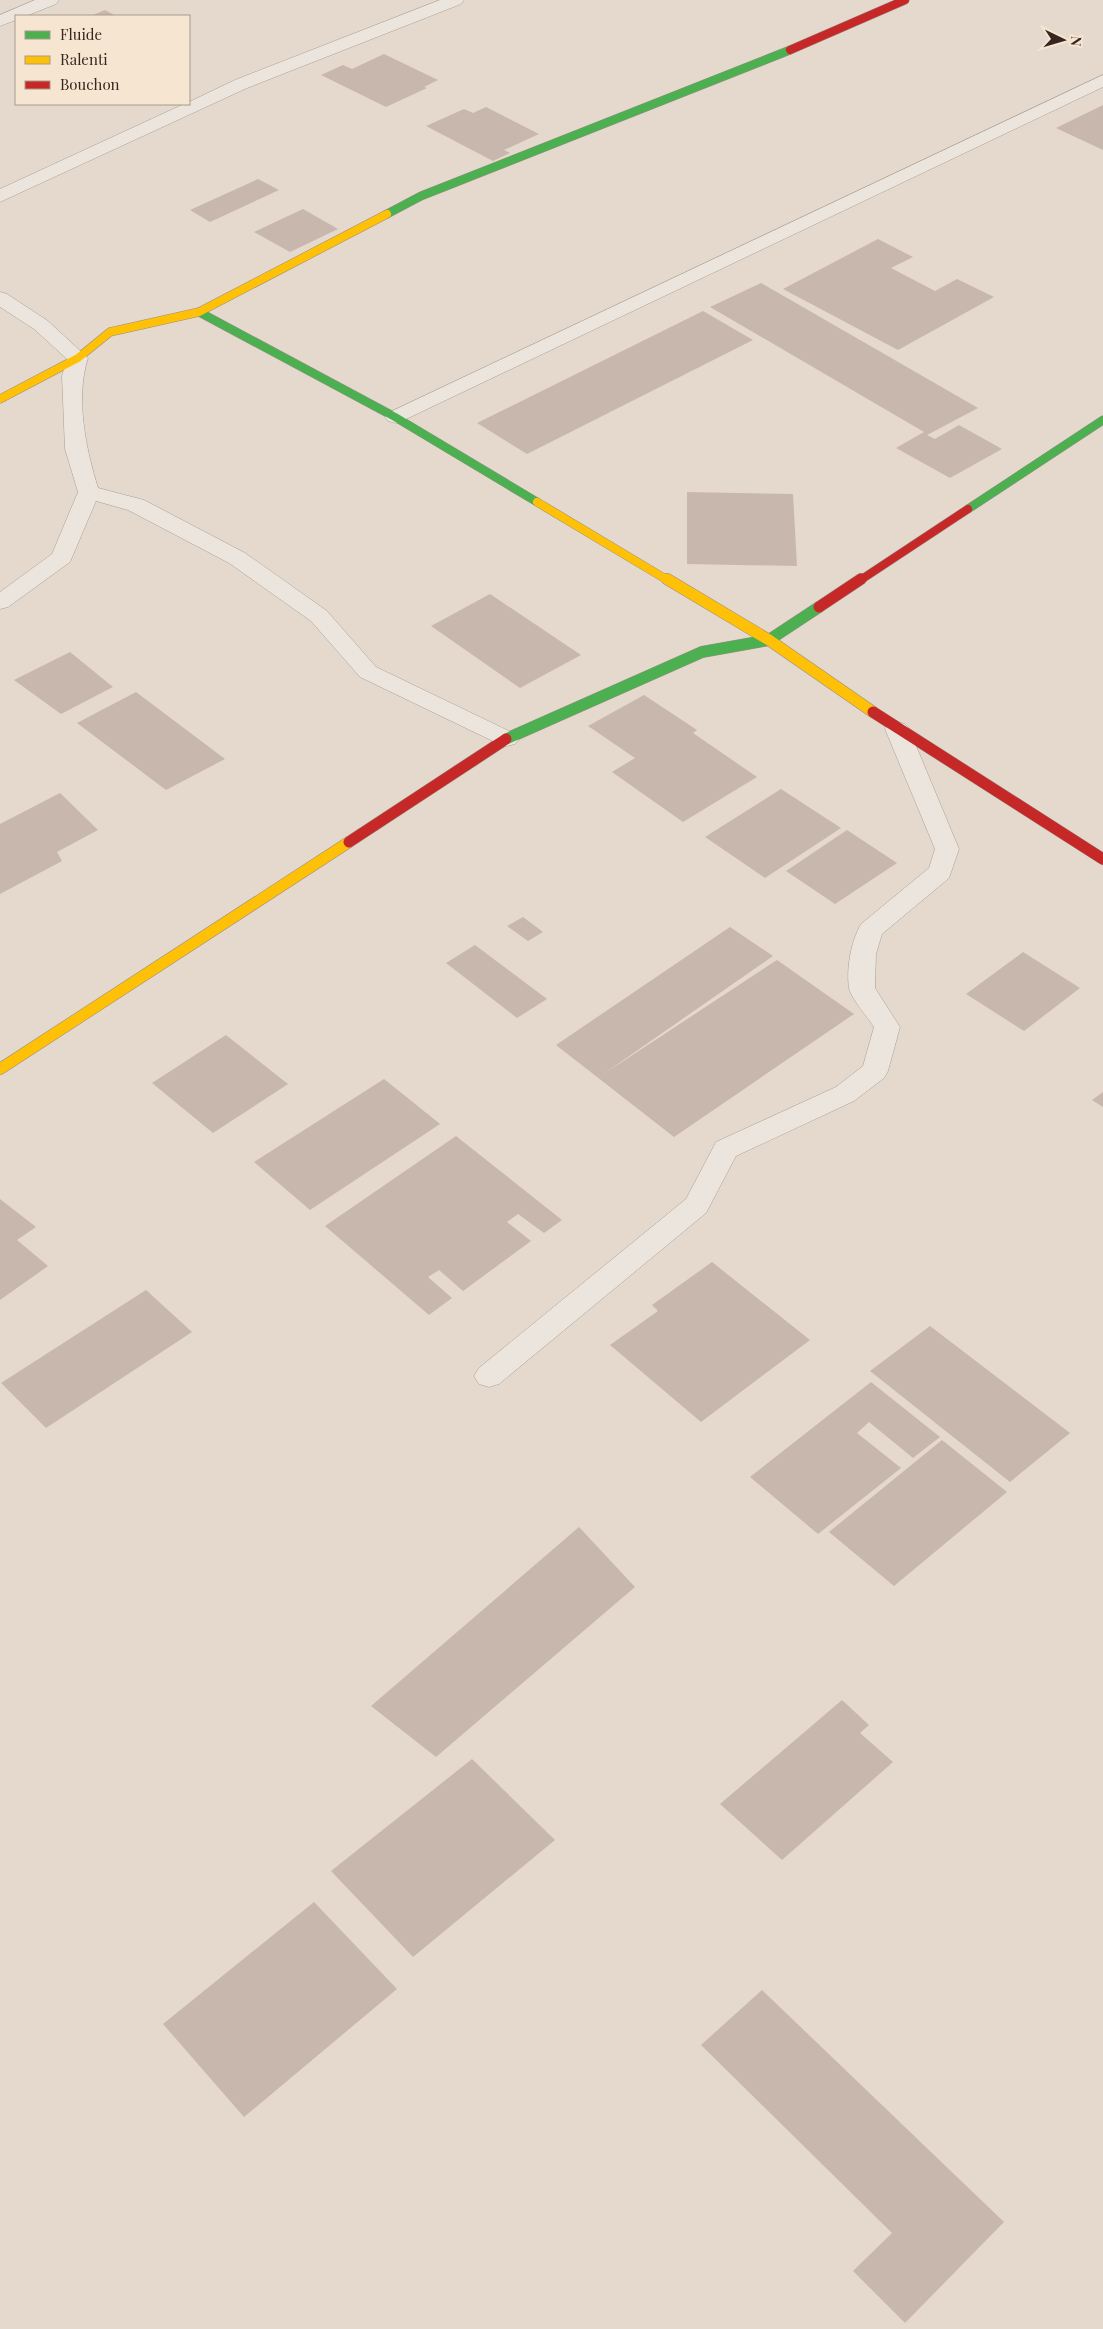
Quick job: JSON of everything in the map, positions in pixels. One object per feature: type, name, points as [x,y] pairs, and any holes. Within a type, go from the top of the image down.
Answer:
[{"type":"street","points":[[0,21],[50,0]]},
{"type":"street","points":[[0,196],[241,84],[455,0]]},
{"type":"street","points":[[0,399],[78,358],[110,332],[199,312],[422,196],[826,36],[905,0]]},
{"type":"street","points":[[395,417],[1103,80]]},
{"type":"street","points":[[0,298],[41,325],[78,358]]},
{"type":"street","points":[[199,312],[395,417],[769,640],[897,729],[1103,859]]},
{"type":"street","points":[[0,602],[62,557],[89,492],[76,449],[72,376],[78,358]]},
{"type":"street","points":[[0,1069],[507,739],[702,652],[769,640],[1103,420]]},
{"type":"street","points":[[89,492],[136,505],[237,558],[318,616],[368,672],[507,739]]},
{"type":"street","points":[[489,1376],[696,1206],[726,1149],[846,1094],[875,1071],[887,1026],[862,989],[863,954],[870,930],[940,872],[947,849],[897,729]]},
{"type":"building","points":[[105,10],[114,15],[92,15]]},
{"type":"building","points":[[384,54],[438,80],[424,87],[427,88],[386,107],[321,75],[343,65],[352,69]]},
{"type":"building","points":[[1103,105],[1103,150],[1056,128]]},
{"type":"building","points":[[486,107],[539,134],[504,150],[510,153],[493,161],[426,126],[464,109],[473,113]]},
{"type":"building","points":[[258,179],[279,190],[210,222],[190,210]]},
{"type":"building","points":[[303,209],[338,229],[290,252],[254,232]]},
{"type":"building","points":[[878,239],[913,257],[891,268],[935,291],[957,279],[994,297],[898,350],[783,289]]},
{"type":"building","points":[[761,283],[978,408],[927,435],[935,439],[959,425],[1002,449],[950,478],[896,448],[924,432],[710,307]]},
{"type":"building","points":[[703,311],[753,340],[527,454],[477,423]]},
{"type":"building","points":[[687,492],[793,494],[797,566],[687,564]]},
{"type":"building","points":[[490,594],[581,655],[520,688],[431,626]]},
{"type":"building","points":[[70,652],[113,687],[61,714],[14,680]]},
{"type":"building","points":[[136,692],[225,759],[166,790],[77,723]]},
{"type":"building","points":[[644,695],[697,730],[693,733],[757,777],[683,822],[612,772],[635,758],[588,726]]},
{"type":"building","points":[[781,789],[841,828],[765,878],[705,837]]},
{"type":"building","points":[[60,793],[98,830],[57,852],[62,861],[0,894],[0,824]]},
{"type":"building","points":[[847,830],[897,863],[835,904],[786,871]]},
{"type":"building","points":[[523,917],[543,932],[528,941],[507,926]]},
{"type":"building","points":[[730,927],[773,956],[602,1075],[777,960],[854,1014],[674,1137],[556,1045]]},
{"type":"building","points":[[475,945],[547,999],[517,1018],[446,963]]},
{"type":"building","points":[[1023,952],[1080,988],[1024,1031],[966,994]]},
{"type":"building","points":[[226,1035],[288,1084],[213,1133],[152,1083]]},
{"type":"building","points":[[384,1079],[440,1124],[310,1210],[254,1162]]},
{"type":"building","points":[[1103,1092],[1103,1107],[1092,1100]]},
{"type":"building","points":[[456,1136],[562,1220],[544,1233],[518,1214],[507,1222],[531,1241],[463,1291],[439,1270],[428,1277],[452,1298],[429,1315],[325,1226]]},
{"type":"building","points":[[0,1199],[36,1227],[17,1240],[48,1266],[0,1300]]},
{"type":"building","points":[[712,1262],[810,1340],[701,1422],[610,1345],[658,1311],[652,1305]]},
{"type":"building","points":[[146,1290],[192,1332],[46,1428],[1,1383]]},
{"type":"building","points":[[930,1326],[1070,1433],[1010,1482],[870,1371]]},
{"type":"building","points":[[871,1382],[940,1437],[913,1458],[869,1422],[857,1433],[901,1468],[818,1534],[750,1477]]},
{"type":"building","points":[[942,1440],[1007,1492],[894,1586],[829,1532]]},
{"type":"building","points":[[579,1527],[635,1587],[436,1757],[371,1706]]},
{"type":"building","points":[[842,1700],[869,1725],[860,1733],[893,1762],[782,1860],[720,1804]]},
{"type":"building","points":[[472,1759],[555,1840],[413,1957],[331,1871]]},
{"type":"building","points":[[314,1902],[397,1989],[244,2117],[163,2024]]},
{"type":"building","points":[[762,1990],[1004,2222],[905,2323],[853,2271],[892,2233],[701,2045]]},
{"type":"traffic: fast","points":[[387,214],[421,196],[790,50]]},
{"type":"traffic: fast","points":[[199,312],[395,417],[537,502]]},
{"type":"traffic: fast","points":[[968,509],[1103,420]]},
{"type":"traffic: fast","points":[[506,739],[702,652],[769,640],[819,607]]},
{"type":"traffic: slow","points":[[0,399],[78,358],[110,332],[199,312],[387,214]]},
{"type":"traffic: slow","points":[[537,502],[769,640],[873,712]]},
{"type":"traffic: slow","points":[[0,1069],[349,842]]},
{"type":"traffic: jam","points":[[790,50],[905,0]]},
{"type":"traffic: jam","points":[[819,607],[968,509]]},
{"type":"traffic: jam","points":[[873,712],[1103,859]]},
{"type":"traffic: jam","points":[[349,842],[506,739]]}]
